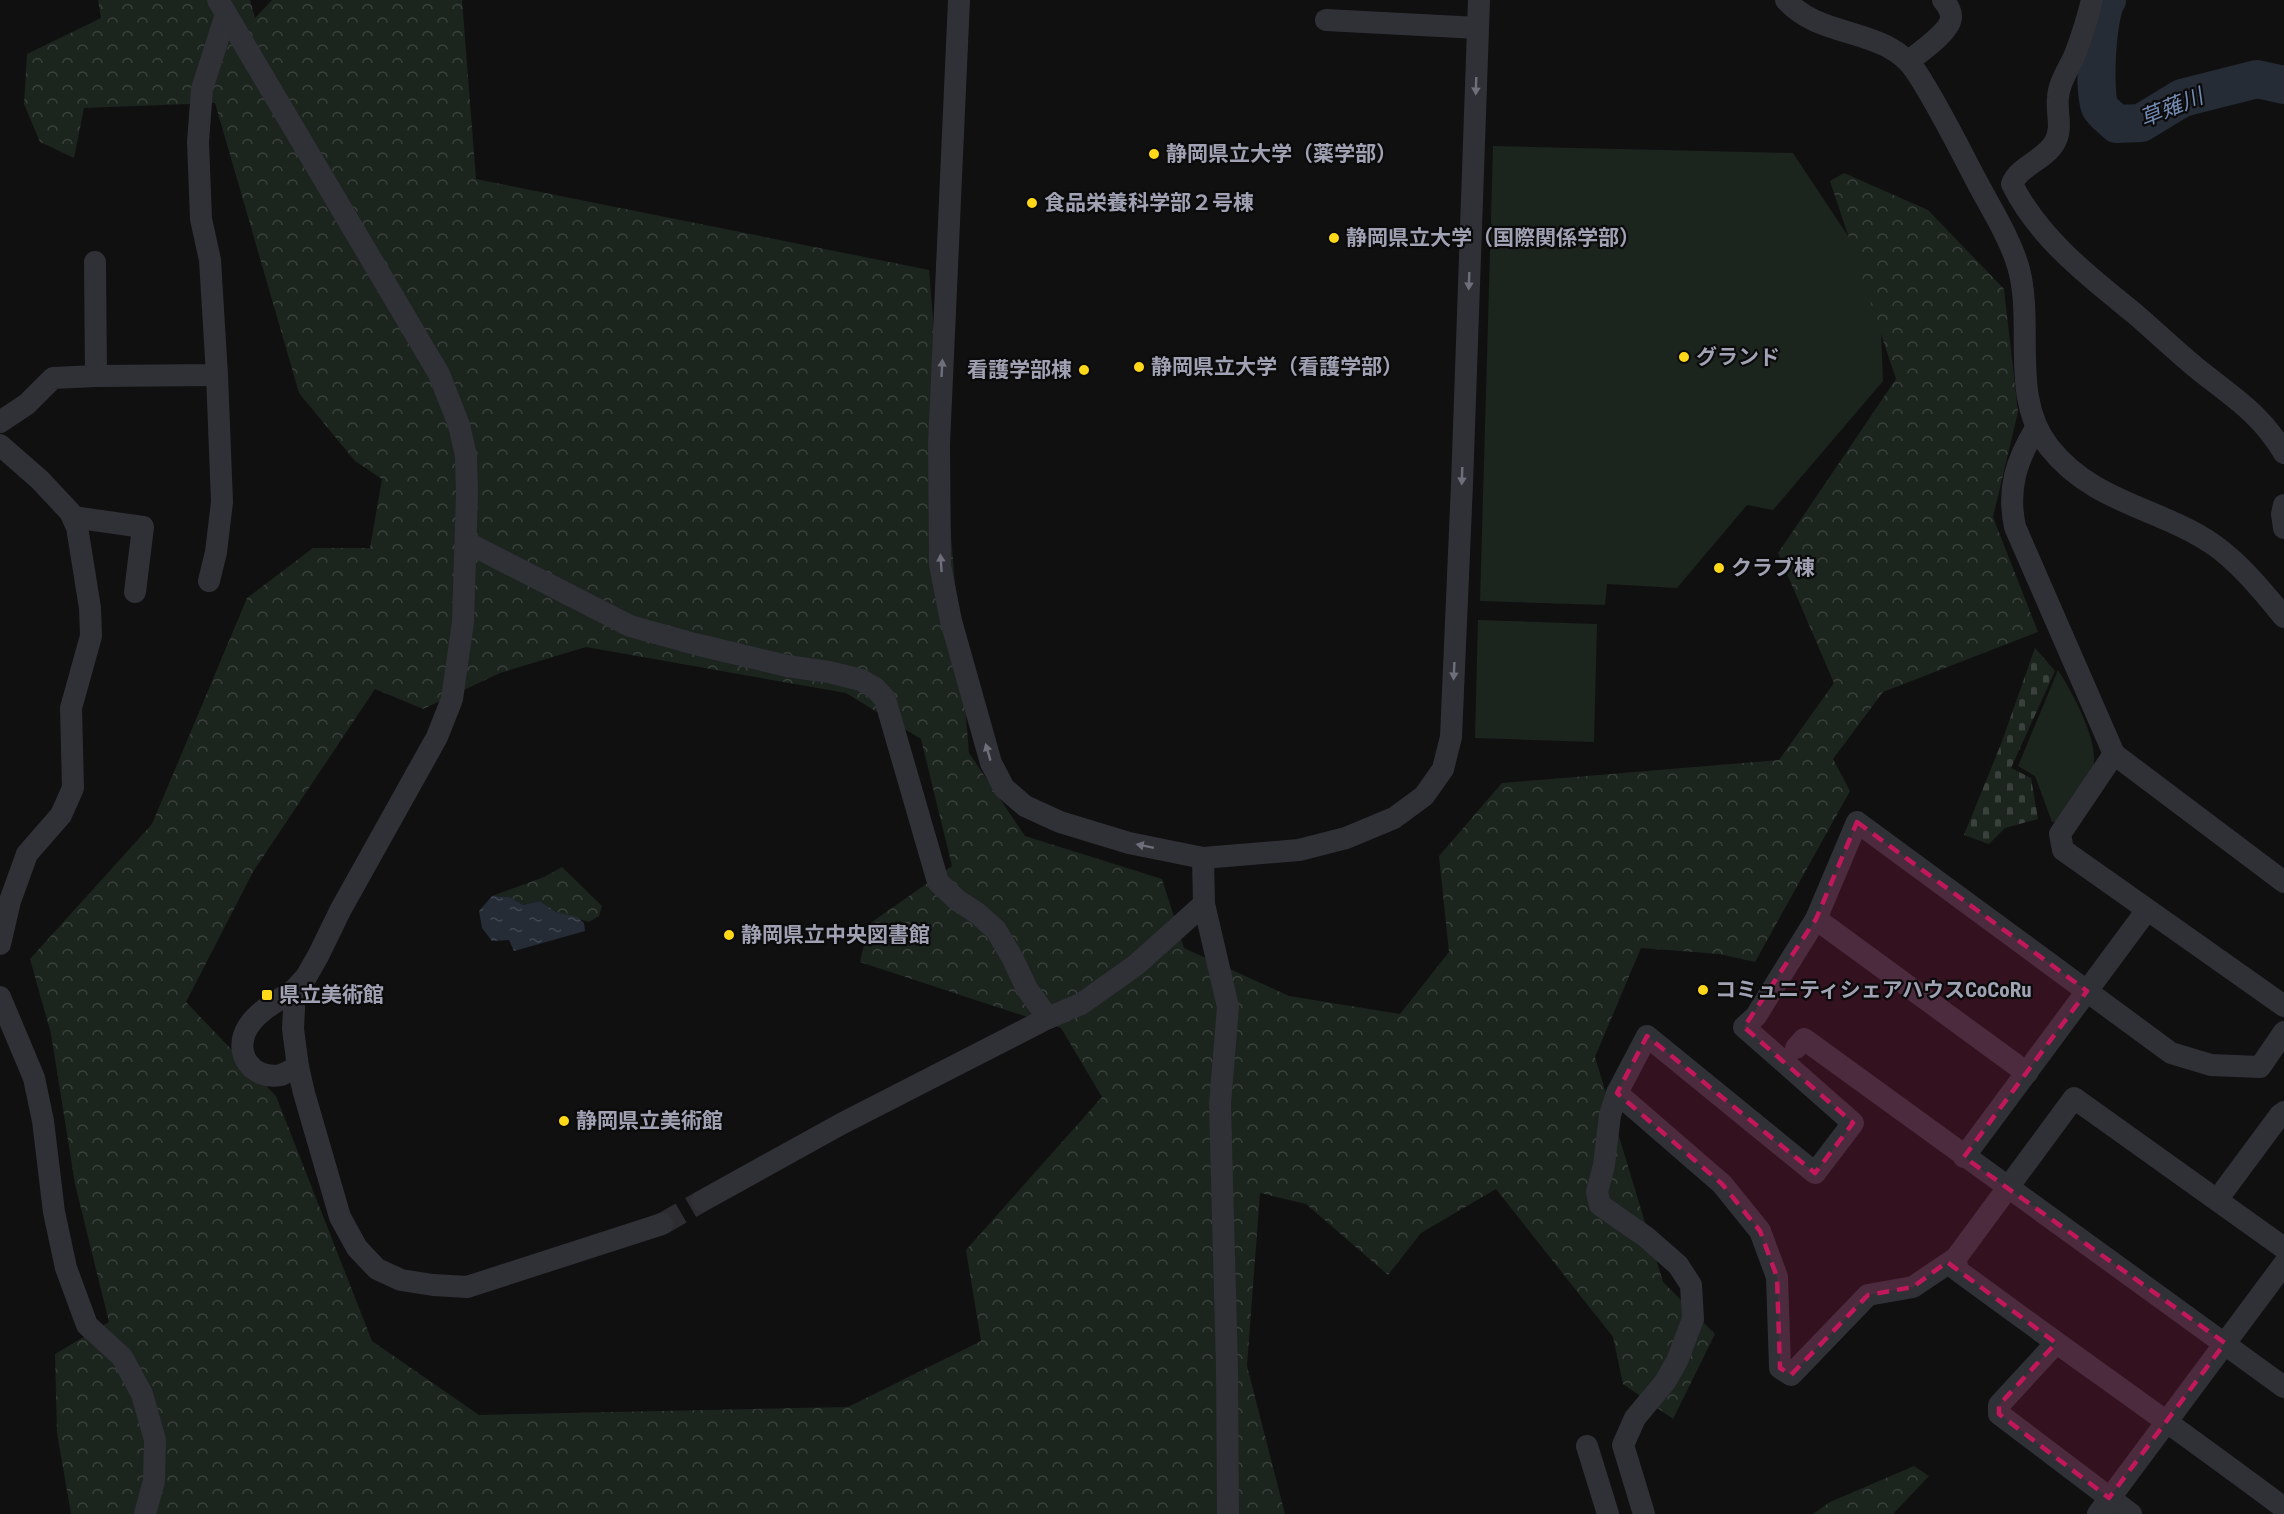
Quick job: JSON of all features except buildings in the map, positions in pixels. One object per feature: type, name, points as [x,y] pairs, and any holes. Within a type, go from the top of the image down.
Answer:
[{"type":"street","points":[[959,0],[939,444],[940,565],[951,621],[991,763],[1004,788],[1025,806],[1059,822],[1129,843],[1203,858],[1299,850],[1346,838],[1394,818],[1424,796],[1443,769],[1451,737],[1479,0]]},
{"type":"street","points":[[1786,0],[1799,14],[1813,22],[1874,40],[1897,51],[1909,62],[1929,92],[1985,197],[2018,266],[2025,326],[2028,393],[2036,428],[2063,464],[2101,491],[2214,545],[2235,563],[2284,617]]},
{"type":"street","points":[[1909,62],[1947,27],[1951,18],[1950,9],[1943,0]]},
{"type":"street","points":[[2092,0],[2078,49],[2058,96],[2060,128],[2054,144],[2041,158],[2015,176],[2012,184],[2033,217],[2077,267],[2175,351],[2242,402],[2265,423],[2284,453]]},
{"type":"street","points":[[209,581],[216,552],[222,502],[210,260],[201,219],[198,142],[202,89],[222,7]]},
{"type":"street","points":[[222,7],[439,374],[459,425],[466,456],[464,622],[452,699],[437,737],[301,983],[293,1029],[304,1093],[340,1217],[357,1248],[377,1269],[401,1280],[467,1287],[662,1224]]},
{"type":"street","points":[[1326,20],[1478,28]]},
{"type":"street","points":[[95,262],[96,376]]},
{"type":"street","points":[[0,422],[27,404],[53,378],[217,375]]},
{"type":"street","points":[[2036,428],[2022,454],[2012,489],[2011,507],[2015,527],[2114,754],[2284,882]]},
{"type":"street","points":[[0,445],[57,496],[73,517],[77,527],[90,608],[91,636],[71,708],[73,789],[62,815],[27,854],[10,901],[0,944]]},
{"type":"street","points":[[2284,505],[2282,514],[2284,528]]},
{"type":"street","points":[[73,517],[143,527],[135,592]]},
{"type":"street","points":[[466,542],[630,626],[787,666],[829,672],[861,680],[875,688],[885,699],[938,882],[996,930],[1027,989],[1048,1018]]},
{"type":"street","points":[[2114,754],[2060,834],[2063,850],[2284,1006]]},
{"type":"street","points":[[1644,1514],[1623,1445],[1635,1418],[1665,1382],[1677,1361],[1693,1319],[1691,1286],[1678,1265],[1646,1237],[1600,1204],[1597,1192],[1617,1094],[1647,1036],[1815,1173],[1854,1123],[1744,1027],[1756,1016],[1816,919],[1857,822],[2171,1053],[2211,1065],[2260,1067],[2284,1032]]},
{"type":"street","points":[[1203,858],[1204,904],[1228,1007],[1220,1104],[1227,1369],[1228,1514]]},
{"type":"street","points":[[702,1201],[841,1124],[1048,1018],[1081,1004],[1136,965],[1204,904]]},
{"type":"street","points":[[1965,1156],[2147,910]]},
{"type":"street","points":[[1816,919],[2027,1073]]},
{"type":"street","points":[[298,1067],[280,1075],[262,1074],[246,1062],[241,1045],[248,1026],[266,1008],[301,983]]},
{"type":"street","points":[[0,997],[34,1078],[43,1121],[54,1212],[66,1268],[87,1325],[122,1357],[142,1394],[155,1440],[154,1482],[145,1514]]},
{"type":"street","points":[[1796,1048],[1804,1039],[2284,1387]]},
{"type":"street","points":[[1617,1094],[1722,1184],[1760,1231],[1777,1277],[1780,1368],[1791,1375],[1868,1295],[1913,1287],[1956,1258],[2074,1098],[2284,1248]]},
{"type":"street","points":[[2217,1200],[2284,1112]]},
{"type":"street","points":[[1956,1258],[1957,1269],[2284,1508]]},
{"type":"street","points":[[2103,1506],[2225,1344],[2281,1274]]},
{"type":"street","points":[[2056,1343],[1999,1405],[1999,1414],[2103,1506],[2131,1514]]},
{"type":"street","points":[[1587,1446],[1608,1514]]},
{"type":"highlighted area","points":[[1857,822],[2087,991],[1964,1157],[2225,1343],[2109,1498],[1999,1414],[1999,1405],[2056,1343],[1947,1262],[1913,1287],[1868,1295],[1791,1375],[1780,1368],[1777,1277],[1760,1231],[1722,1184],[1617,1093],[1647,1036],[1815,1173],[1853,1123],[1744,1027],[1816,919]]},
{"type":"green space","points":[[98,0],[250,0],[255,18],[272,0],[462,0],[476,179],[929,270],[969,753],[1025,836],[1162,879],[1184,948],[1289,996],[1400,1014],[1449,952],[1439,856],[1502,783],[1779,760],[1834,683],[1778,553],[1896,379],[1830,181],[1844,173],[1928,210],[2004,289],[2018,412],[1993,517],[2038,632],[1883,692],[1833,759],[1850,791],[1755,962],[1719,954],[1641,948],[1595,1057],[1663,1282],[1715,1334],[1673,1419],[1623,1384],[1613,1337],[1496,1189],[1421,1233],[1388,1275],[1306,1204],[1260,1193],[1247,1366],[1285,1514],[71,1514],[57,1433],[55,1354],[109,1322],[75,1184],[51,1034],[30,959],[152,824],[247,598],[313,548],[370,548],[382,479],[355,461],[299,393],[215,103],[84,108],[74,158],[40,142],[24,104],[27,54],[101,18]],"holes":[[[586,647],[846,693],[921,739],[952,866],[869,924],[860,962],[1061,1028],[1102,1097],[966,1250],[981,1341],[848,1407],[479,1415],[372,1341],[276,1096],[186,1002],[253,872],[375,689],[423,709],[500,673]]]},
{"type":"green space","name":"グランド","points":[[1493,146],[1793,153],[1858,251],[1881,332],[1883,381],[1773,510],[1747,505],[1677,588],[1607,584],[1605,605],[1480,601]]},
{"type":"green space","points":[[1478,620],[1597,624],[1594,742],[1475,738]]},
{"type":"green space","points":[[2035,648],[2055,671],[2011,768],[2031,778],[2038,819],[2005,828],[1989,844],[1964,835],[2001,744]]},
{"type":"green space","points":[[2058,670],[2090,734],[2094,761],[2092,771],[2084,784],[2057,822],[2052,822],[2035,776],[2018,766]]},
{"type":"green space","points":[[562,867],[602,906],[599,916],[589,922],[556,912],[540,901],[523,905],[510,897],[492,896],[544,877]]},
{"type":"green space","points":[[1914,1466],[1929,1476],[1893,1514],[1813,1514],[1830,1502]]},
{"type":"water","points":[[492,896],[510,897],[523,905],[540,901],[556,912],[577,917],[584,923],[585,931],[514,951],[509,940],[492,941],[482,928],[479,911]]},
{"type":"waterway","name":"草薙川","points":[[2107,0],[2099,36],[2097,86],[2100,107],[2117,124],[2141,123],[2182,98],[2257,79],[2284,85]]},
{"type":"tunnel","points":[[662,1224],[702,1201]]},
{"type":"place","name":"静岡県立大学（薬学部）","points":[[1154,154]]},
{"type":"place","name":"食品栄養科学部２号棟","points":[[1032,203]]},
{"type":"place","name":"静岡県立大学（国際関係学部）","points":[[1334,238]]},
{"type":"place","name":"グランド","points":[[1684,357]]},
{"type":"place","name":"静岡県立大学（看護学部）","points":[[1139,367]]},
{"type":"place","name":"看護学部棟","points":[[1084,370]]},
{"type":"place","name":"クラブ棟","points":[[1719,568]]},
{"type":"place","name":"静岡県立中央図書館","points":[[729,935]]},
{"type":"place","name":"コミュニティシェアハウスCoCoRu","points":[[1703,990]]},
{"type":"place","name":"県立美術館","points":[[267,995]]},
{"type":"place","name":"静岡県立美術館","points":[[564,1121]]}]
